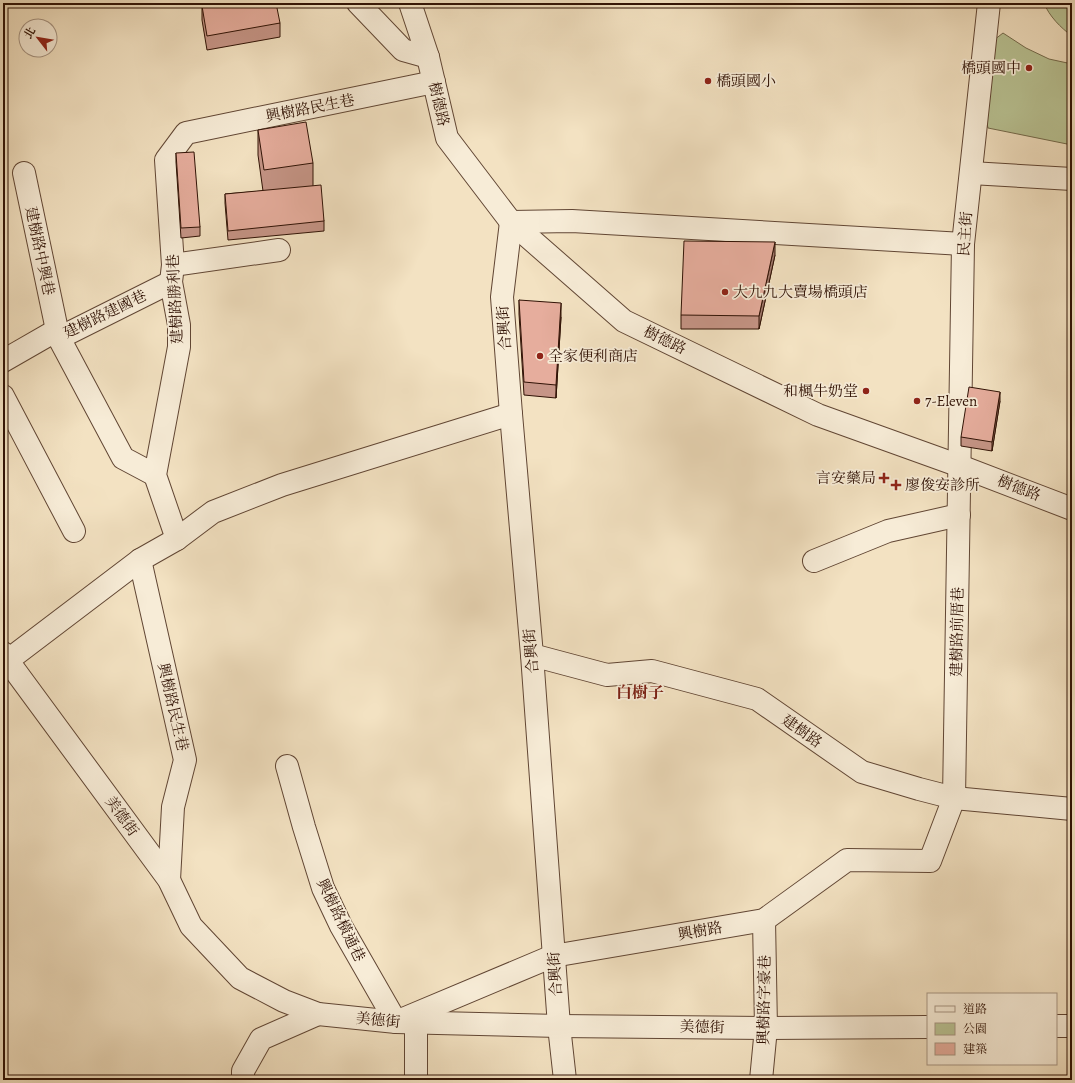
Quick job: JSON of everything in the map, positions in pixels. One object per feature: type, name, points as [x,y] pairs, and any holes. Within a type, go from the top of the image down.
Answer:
[{"type":"street","points":[[358,3],[403,50],[428,57]]},
{"type":"street","name":"樹德路","points":[[410,3],[428,57],[447,138],[511,222],[624,321],[818,415],[960,466],[1072,509]]},
{"type":"street","name":"民主街","points":[[960,466],[963,244],[989,3]]},
{"type":"street","name":"興樹路民生巷","points":[[186,132],[434,82]]},
{"type":"street","name":"建樹路勝利巷","points":[[177,538],[155,475],[179,347],[179,325],[172,274],[166,160],[186,132]]},
{"type":"street","name":"建樹路中興巷","points":[[24,173],[58,334],[122,458],[155,475]]},
{"type":"street","points":[[971,173],[1072,180]]},
{"type":"street","points":[[511,222],[572,221],[963,244]]},
{"type":"street","name":"合興街","points":[[511,222],[502,297],[532,656],[553,956],[565,1080]]},
{"type":"street","name":"建樹路建國巷","points":[[3,361],[172,274],[279,250]]},
{"type":"street","points":[[3,396],[74,531]]},
{"type":"street","points":[[5,659],[140,560],[177,538],[213,512],[282,485],[511,414]]},
{"type":"street","name":"建樹路前厝巷","points":[[954,798],[960,466]]},
{"type":"street","points":[[814,561],[888,531],[959,516]]},
{"type":"street","name":"興樹路民生巷","points":[[140,560],[185,760],[173,807],[169,880]]},
{"type":"street","name":"建樹路","points":[[532,656],[607,675],[652,671],[757,699],[862,772],[919,790],[954,798],[1072,809]]},
{"type":"street","name":"美德街","points":[[5,659],[169,880],[191,926],[240,978],[284,1001],[318,1014],[406,1023],[766,1028],[927,1027]]},
{"type":"street","name":"興樹路橫通巷","points":[[287,766],[323,888],[341,926],[406,1023]]},
{"type":"street","name":"興樹路","points":[[406,1023],[553,956],[764,920],[847,860],[930,861],[954,798]]},
{"type":"street","name":"興樹路字豪巷","points":[[761,1080],[766,1028],[764,920]]},
{"type":"street","points":[[243,1080],[243,1071],[261,1040],[318,1014]]},
{"type":"street","points":[[406,1023],[416,1080]]},
{"type":"street","points":[[1057,1026],[1072,1026]]},
{"type":"green space","points":[[1044,3],[1072,3],[1072,36],[1049,13]]},
{"type":"green space","points":[[1003,33],[1026,48],[1049,59],[1072,64],[1072,145],[988,128],[981,98],[994,40]]},
{"type":"building","points":[[222,3],[276,3],[280,23],[207,36],[202,6]]},
{"type":"building","points":[[306,122],[313,163],[264,170],[258,130]]},
{"type":"building","points":[[194,152],[200,227],[181,228],[176,153]]},
{"type":"building","points":[[321,185],[324,221],[228,231],[225,194]]},
{"type":"building","name":"大九九大賣場橋頭店","points":[[684,241],[775,242],[759,316],[681,315]]},
{"type":"building","name":"全家便利商店","points":[[519,300],[561,303],[556,385],[524,382]]},
{"type":"building","points":[[969,387],[1000,392],[992,442],[961,437]]},
{"type":"place","name":"橋頭國中","points":[[1029,68]]},
{"type":"place","name":"橋頭國小","points":[[708,81]]},
{"type":"place","name":"大九九大賣場橋頭店","points":[[725,292]]},
{"type":"place","name":"全家便利商店","points":[[540,356]]},
{"type":"place","name":"和楓牛奶堂","points":[[866,391]]},
{"type":"place","name":"7-Eleven","points":[[917,401]]},
{"type":"place","name":"言安藥局","points":[[884,478]]},
{"type":"place","name":"廖俊安診所","points":[[896,485]]},
{"type":"district","name":"白樹子","points":[[640,692]]}]
